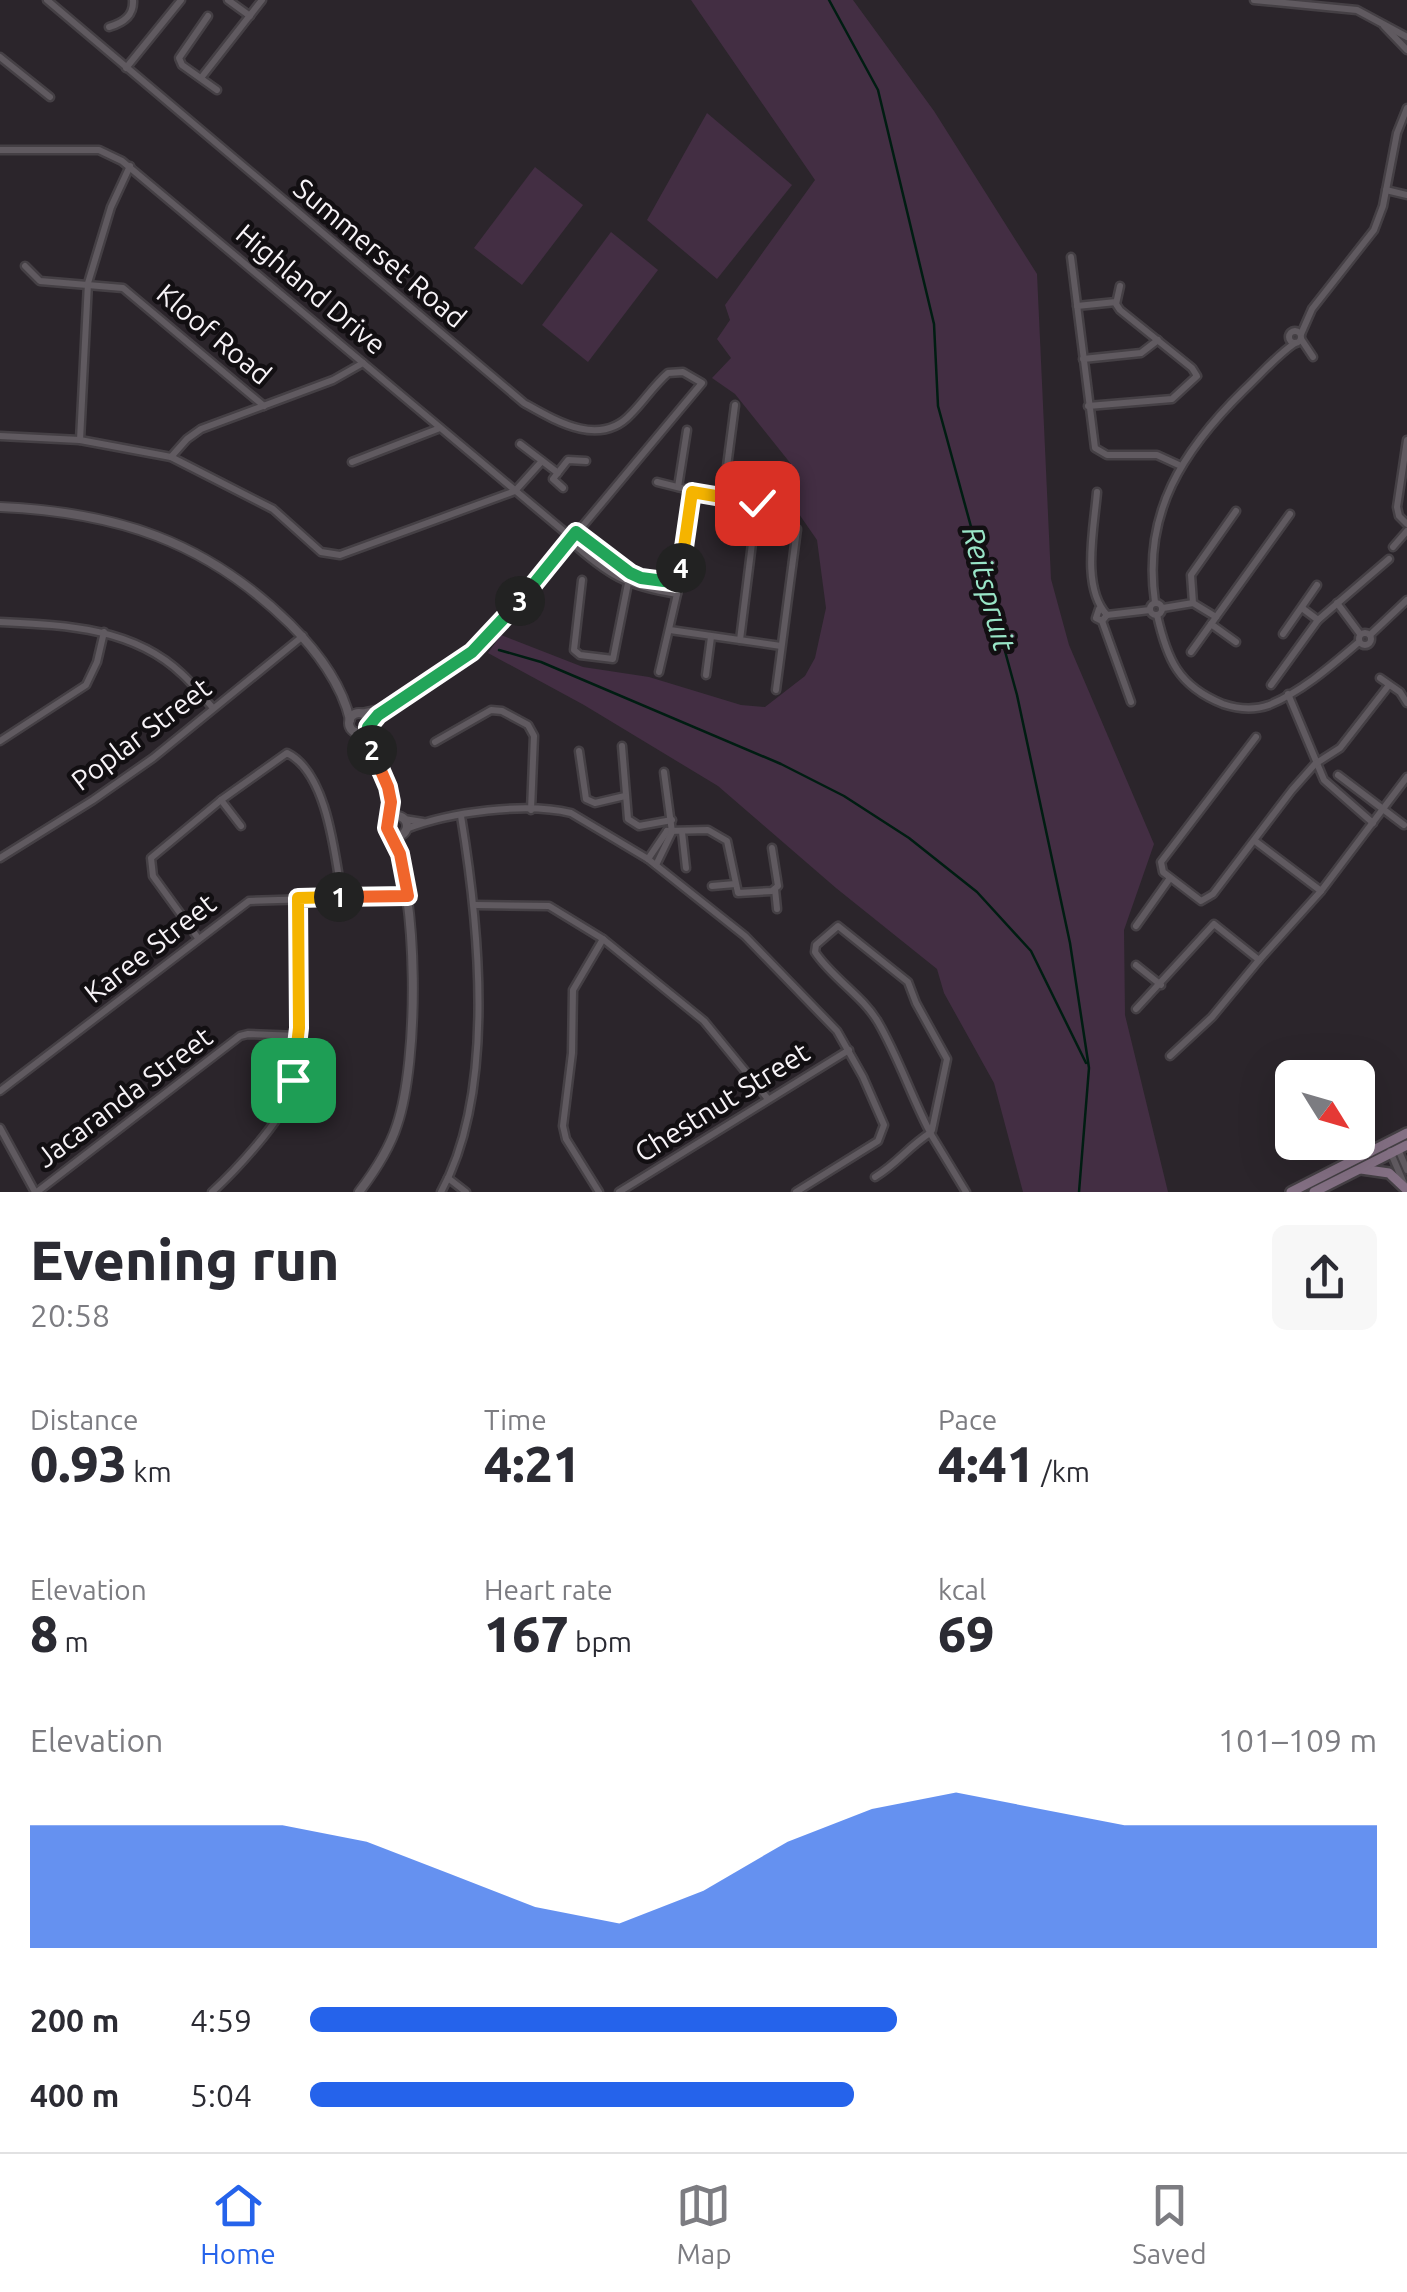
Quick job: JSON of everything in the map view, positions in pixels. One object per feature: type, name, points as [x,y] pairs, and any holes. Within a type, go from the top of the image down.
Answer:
[{"type":"main road","points":[[1314,1192],[1358,1170],[1395,1146],[1407,1133]]},
{"type":"main road","points":[[1290,1192],[1395,1146]]},
{"type":"main road","points":[[1358,1170],[1389,1173],[1406,1190]]},
{"type":"street","name":"Summerset Road","points":[[47,0],[502,386],[539,411],[581,430],[610,429],[629,417],[668,373],[683,372],[702,382],[576,532]]},
{"type":"street","points":[[109,26],[124,21],[133,0]]},
{"type":"street","points":[[126,68],[181,0]]},
{"type":"street","points":[[228,0],[250,16]]},
{"type":"street","points":[[200,78],[262,0]]},
{"type":"street","points":[[1254,0],[1341,6],[1380,21],[1407,37]]},
{"type":"street","points":[[208,16],[179,58],[216,90]]},
{"type":"street","points":[[1380,21],[1407,50]]},
{"type":"street","points":[[0,57],[50,97]]},
{"type":"street","points":[[1407,108],[1397,133],[1379,218],[1369,238],[1312,309],[1306,324],[1197,440],[1166,497],[1153,551],[1156,609],[1176,669],[1194,690],[1228,706],[1268,705],[1288,694],[1360,638],[1370,635],[1407,600]]},
{"type":"street","name":"Highland Drive","points":[[0,150],[98,150],[130,166],[626,583]]},
{"type":"street","points":[[80,440],[88,283],[112,207],[130,166]]},
{"type":"street","points":[[1386,190],[1407,195]]},
{"type":"street","points":[[1071,257],[1093,443],[1098,452],[1107,455],[1156,455],[1181,466]]},
{"type":"street","name":"Kloof Road","points":[[25,266],[40,281],[88,283],[127,291],[264,406]]},
{"type":"street","points":[[1088,406],[1172,399],[1196,376],[1192,368],[1120,310],[1116,302],[1120,286]]},
{"type":"street","points":[[1076,306],[1116,302]]},
{"type":"street","points":[[1293,334],[1310,354]]},
{"type":"street","points":[[1083,359],[1147,352],[1158,340]]},
{"type":"street","points":[[171,457],[194,433],[333,380],[362,362]]},
{"type":"street","points":[[723,497],[735,405]]},
{"type":"street","points":[[352,462],[440,428]]},
{"type":"street","points":[[678,487],[688,430]]},
{"type":"street","points":[[0,436],[80,440],[171,457],[273,509],[329,555],[340,555],[515,491],[542,460]]},
{"type":"street","points":[[1392,548],[1407,528],[1397,507],[1407,440]]},
{"type":"street","points":[[520,444],[558,473]]},
{"type":"street","points":[[563,488],[553,481],[570,458],[586,462]]},
{"type":"street","points":[[657,482],[692,492],[786,506]]},
{"type":"street","points":[[660,672],[678,594],[692,492]]},
{"type":"street","points":[[1097,492],[1092,570],[1131,702]]},
{"type":"street","points":[[740,640],[757,503]]},
{"type":"street","points":[[0,507],[114,521],[154,533],[209,559],[243,581],[303,636],[343,699],[349,726],[372,748]]},
{"type":"street","points":[[1236,510],[1191,575],[1193,603],[1236,642]]},
{"type":"street","points":[[1191,652],[1290,514]]},
{"type":"street","points":[[776,690],[796,529]]},
{"type":"street","points":[[355,732],[361,732],[386,707],[452,668],[481,644],[568,536],[576,532],[630,573],[679,583]]},
{"type":"street","points":[[1270,685],[1318,620],[1389,559]]},
{"type":"street","points":[[582,580],[574,650],[580,655],[611,659],[616,654],[630,573]]},
{"type":"street","points":[[626,583],[678,594]]},
{"type":"street","points":[[1283,634],[1317,585]]},
{"type":"street","points":[[1103,615],[1193,603]]},
{"type":"street","points":[[1337,603],[1360,638]]},
{"type":"street","points":[[1302,608],[1318,620]]},
{"type":"street","points":[[0,622],[80,626],[104,632],[146,650],[180,671],[213,708]]},
{"type":"street","points":[[670,630],[781,646]]},
{"type":"street","points":[[0,741],[86,685],[97,662],[104,632]]},
{"type":"street","name":"Poplar Street","points":[[0,858],[153,758],[303,636]]},
{"type":"street","points":[[706,676],[711,637]]},
{"type":"street","points":[[1380,678],[1406,700]]},
{"type":"street","points":[[1256,736],[1164,858],[1162,868],[1194,898],[1208,900],[1315,764],[1340,748],[1389,684]]},
{"type":"street","points":[[1288,694],[1315,764],[1328,785],[1373,823]]},
{"type":"street","points":[[343,699],[368,718],[372,748],[391,802],[404,824],[400,854]]},
{"type":"street","points":[[350,720],[360,713],[386,707]]},
{"type":"street","points":[[435,742],[491,710],[528,724],[534,736],[531,810]]},
{"type":"street","points":[[622,746],[628,819],[635,825],[671,827],[682,832],[708,830],[728,841],[736,891],[742,894],[775,889]]},
{"type":"street","points":[[579,750],[586,799],[596,803],[625,796]]},
{"type":"street","points":[[198,938],[153,876],[149,863],[154,853],[281,755],[287,754],[304,764],[323,803],[342,897]]},
{"type":"street","points":[[656,866],[671,827],[664,772]]},
{"type":"street","points":[[1338,775],[1404,824]]},
{"type":"street","points":[[1170,1056],[1212,1017],[1321,891],[1407,777]]},
{"type":"street","points":[[221,800],[242,826]]},
{"type":"street","points":[[359,1192],[387,1152],[401,1113],[410,1038],[408,896],[400,854],[387,828],[391,802]]},
{"type":"street","points":[[390,819],[404,824],[531,810],[558,810],[578,816],[648,859],[745,936],[829,1022],[848,1050],[883,1122],[880,1138],[796,1192]]},
{"type":"street","points":[[441,1192],[464,1135],[474,1065],[474,905],[460,816]]},
{"type":"street","points":[[391,834],[400,835],[404,824]]},
{"type":"street","points":[[648,859],[671,827]]},
{"type":"street","points":[[682,832],[686,868]]},
{"type":"street","points":[[1255,841],[1321,891]]},
{"type":"street","points":[[772,848],[778,882],[777,909]]},
{"type":"street","points":[[653,850],[662,856]]},
{"type":"street","points":[[1136,926],[1170,878]]},
{"type":"street","points":[[712,886],[735,884]]},
{"type":"street","name":"Karee Street","points":[[0,1091],[250,900],[408,896]]},
{"type":"street","points":[[212,1192],[244,1160],[288,1100],[298,1036],[298,898]]},
{"type":"street","points":[[474,905],[549,906],[603,939],[704,1021],[768,1099]]},
{"type":"street","points":[[1136,1009],[1214,924],[1259,960]]},
{"type":"street","points":[[875,1178],[902,1160],[907,1148],[930,1132],[947,1066],[944,1050],[908,982],[843,928],[836,927],[814,952],[875,1017],[930,1132],[966,1192]]},
{"type":"street","points":[[599,1192],[566,1139],[563,1126],[572,1053],[574,986],[603,939]]},
{"type":"street","points":[[1136,965],[1161,985]]},
{"type":"street","name":"Jacaranda Street","points":[[36,1192],[244,1034],[298,1036]]},
{"type":"street","name":"Chestnut Street","points":[[619,1192],[848,1050]]},
{"type":"street","points":[[0,1128],[36,1192]]},
{"type":"street","points":[[1395,1146],[1407,1170]]},
{"type":"street","points":[[1395,1146],[1406,1190]]},
{"type":"street","points":[[448,1178],[466,1192]]},
{"type":"shaded area","name":"Reitspruit","points":[[691,0],[853,0],[934,111],[1037,274],[1051,579],[1069,645],[1154,844],[1124,930],[1125,1015],[1168,1192],[1023,1192],[994,1083],[944,993],[937,969],[718,786],[584,705],[488,653],[501,635],[583,667],[649,677],[741,705],[765,707],[805,676],[815,658],[826,608],[817,540],[790,492],[791,464],[735,394],[712,378],[731,358],[717,339],[730,320],[725,305],[815,180]]},
{"type":"shaded area","points":[[707,113],[792,185],[717,279],[647,220]]},
{"type":"shaded area","points":[[535,167],[583,205],[522,285],[474,248]]},
{"type":"shaded area","points":[[611,232],[658,270],[588,362],[542,325]]},
{"type":"waterway","name":"Reitspruit","points":[[829,0],[878,90],[934,324],[938,406],[1017,695],[1070,943],[1089,1068],[1079,1192]]},
{"type":"waterway","points":[[499,650],[541,662],[781,764],[844,796],[909,838],[977,892],[1031,951],[1086,1063]]},
{"type":"route","points":[[293,1080],[299,1028],[298,898],[408,896],[400,854],[387,828],[391,802],[372,748],[369,724],[386,707],[452,668],[481,644],[576,532],[630,573],[679,583],[692,492],[757,503]]}]
